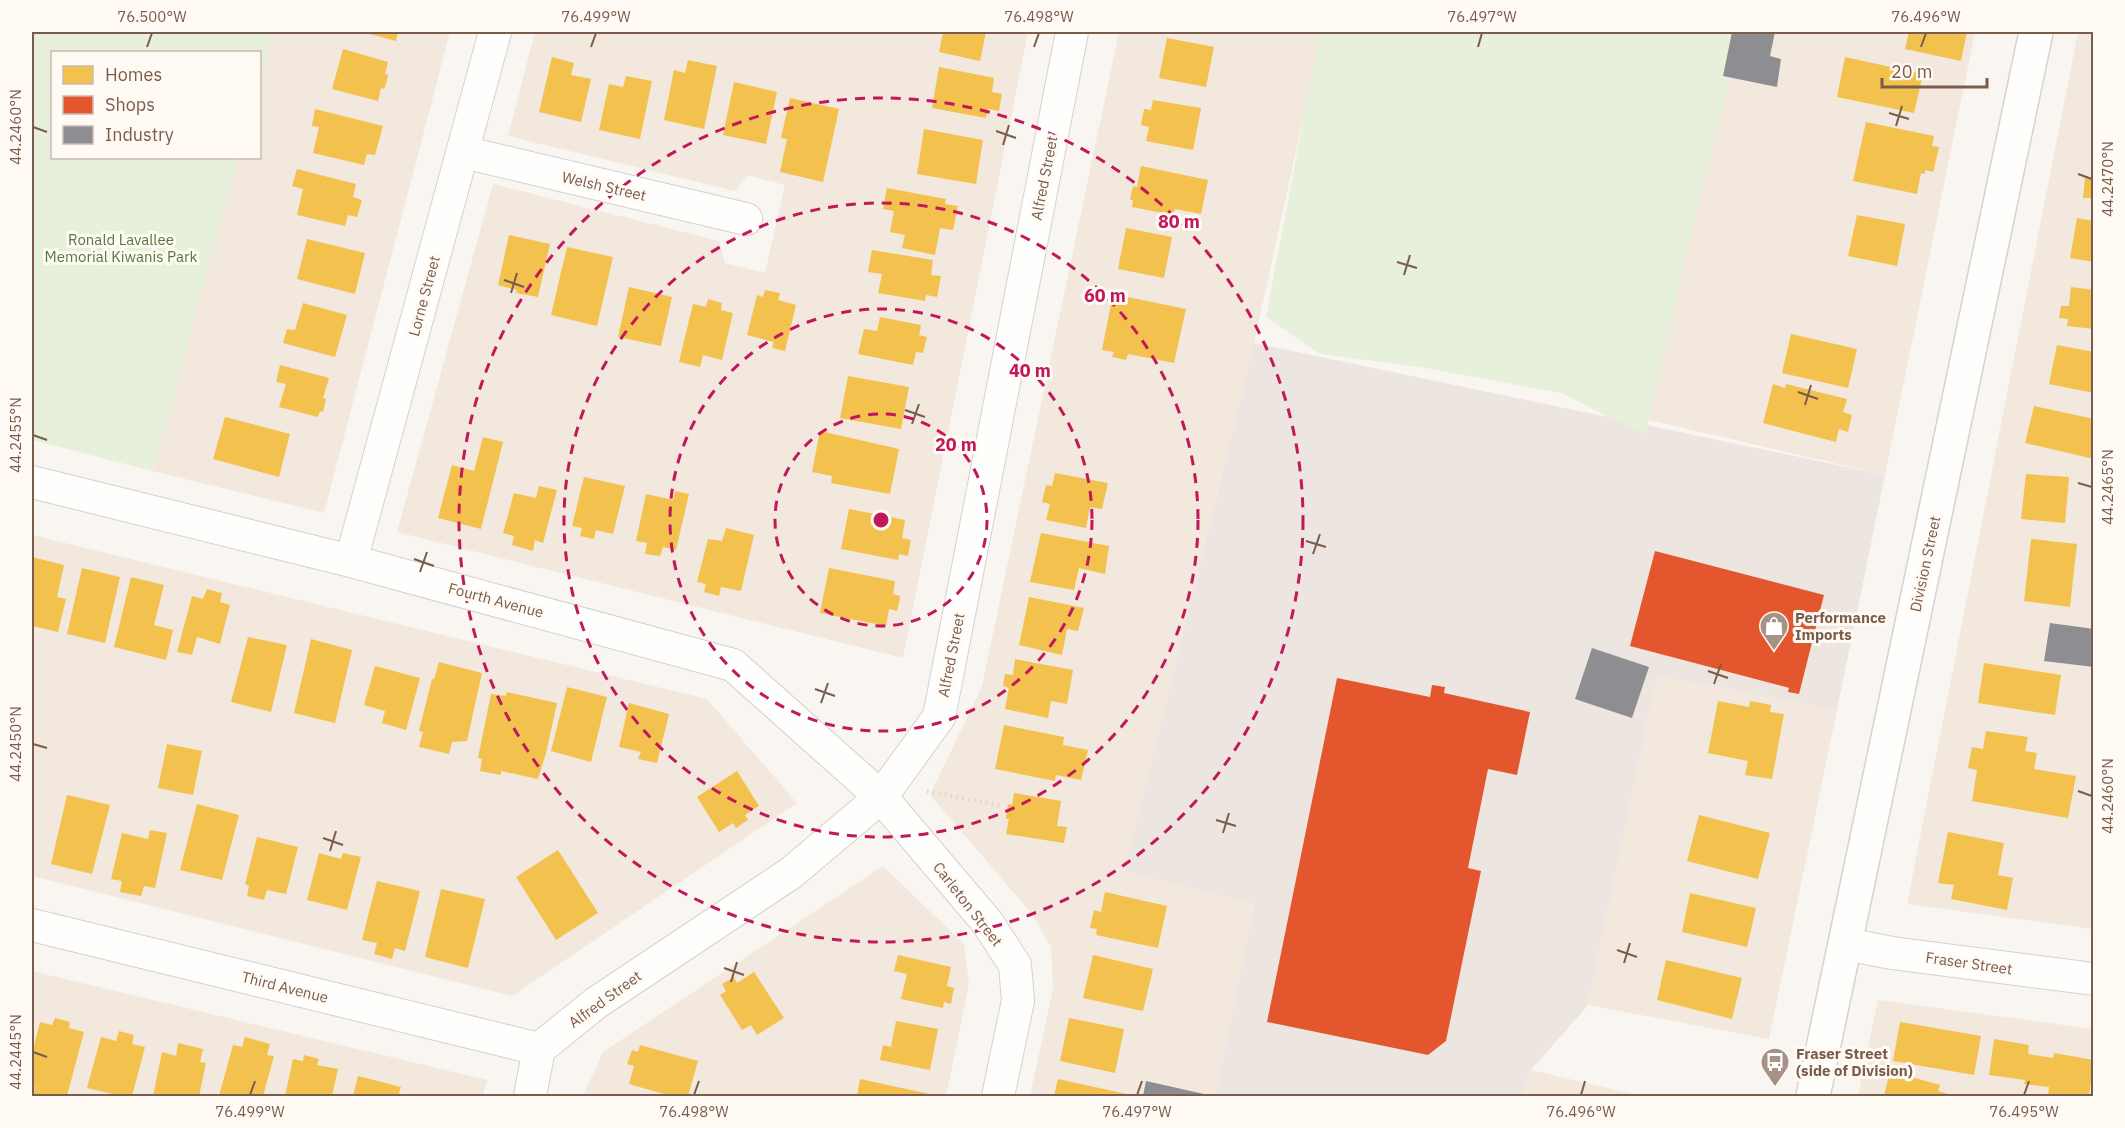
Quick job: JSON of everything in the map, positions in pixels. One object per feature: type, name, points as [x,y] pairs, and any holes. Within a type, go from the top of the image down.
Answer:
[{"type":"main road","name":"Division Street","points":[[1813,1096],[2036,32]]},
{"type":"street","name":"Lorne Street","points":[[351,561],[495,32]]},
{"type":"street","name":"Alfred Street","points":[[539,1049],[596,1003],[791,873],[881,797],[939,717],[1072,32]]},
{"type":"street","name":"Welsh Street","points":[[463,152],[746,219]]},
{"type":"street","name":"Fourth Avenue","points":[[32,482],[351,561],[734,665],[881,797]]},
{"type":"street","name":"Carleton Street","points":[[881,797],[987,922],[1015,965],[1018,1001],[998,1096]]},
{"type":"street","name":"Third Avenue","points":[[32,925],[539,1049]]},
{"type":"street","name":"Fraser Street","points":[[1846,944],[2094,980]]},
{"type":"street","points":[[530,1096],[539,1049]]},
{"type":"path","points":[[923,790],[1002,806]]},
{"type":"shaded area","points":[[272,32],[450,32],[324,513],[153,471],[238,159],[261,159],[261,72]]},
{"type":"shaded area","points":[[535,32],[1028,32],[903,658],[397,532],[493,184],[719,241],[725,263],[765,273],[785,185],[747,175],[735,191],[508,136]]},
{"type":"shaded area","points":[[1119,32],[1322,32],[1254,343],[1124,871],[1254,904],[1215,1096],[1030,1096],[1053,989],[1051,947],[1032,914],[930,795],[982,686]]},
{"type":"shaded area","points":[[1687,32],[1975,32],[1885,475],[1606,410]]},
{"type":"shaded area","points":[[2078,32],[2093,32],[2093,929],[1907,904]]},
{"type":"shaded area","points":[[1254,343],[1885,475],[1837,710],[1657,675],[1588,1005],[1531,1070],[1522,1096],[1215,1096],[1254,904],[1124,871]]},
{"type":"shaded area","points":[[32,535],[707,699],[797,803],[512,996],[32,876]]},
{"type":"shaded area","points":[[1657,674],[1837,710],[1769,1039],[1588,1005]]},
{"type":"shaded area","points":[[883,866],[964,944],[969,984],[946,1096],[583,1096],[603,1052]]},
{"type":"shaded area","points":[[32,971],[487,1080],[483,1096],[32,1096]]},
{"type":"shaded area","points":[[1878,1000],[2093,1029],[2093,1096],[1858,1096]]},
{"type":"shaded area","points":[[1531,1070],[1641,1096],[1522,1096]]},
{"type":"green space","name":"Ronald Lavallee Memorial Kiwanis Park","points":[[32,32],[272,32],[261,72],[261,51],[51,51],[51,159],[238,159],[153,471],[32,440]]},
{"type":"green space","points":[[1320,32],[1742,32],[1706,170],[1645,435],[1561,393],[1420,367],[1320,354],[1266,317]]},
{"type":"building: Homes","points":[[362,32],[398,32],[396,41]]},
{"type":"building: Homes","points":[[943,32],[986,32],[980,61],[939,52]]},
{"type":"building: Homes","points":[[1909,32],[1967,32],[1961,61],[1905,49]]},
{"type":"building: Homes","points":[[1167,38],[1214,47],[1206,87],[1159,78]]},
{"type":"building: Homes","points":[[343,49],[388,62],[385,74],[388,75],[386,84],[384,89],[381,88],[378,101],[332,89]]},
{"type":"building: Homes","points":[[552,57],[574,63],[571,75],[591,79],[581,122],[539,112]]},
{"type":"building: Homes","points":[[1845,57],[1923,74],[1914,113],[1837,97]]},
{"type":"building: Homes","points":[[688,60],[717,66],[704,129],[664,120],[674,70],[685,73]]},
{"type":"building: Homes","points":[[939,67],[994,78],[992,92],[1002,94],[999,111],[988,109],[986,118],[932,108]]},
{"type":"building: Homes","points":[[626,76],[652,81],[640,139],[599,130],[609,84],[623,87]]},
{"type":"building: Homes","points":[[734,82],[777,92],[766,144],[723,135]]},
{"type":"building: Homes","points":[[790,98],[839,109],[823,182],[780,172],[787,139],[781,138]]},
{"type":"building: Homes","points":[[1153,100],[1201,108],[1193,150],[1146,141],[1149,127],[1141,125],[1144,109],[1151,110]]},
{"type":"building: Homes","points":[[315,109],[383,126],[375,155],[367,154],[364,165],[313,153],[319,127],[312,126]]},
{"type":"building: Homes","points":[[1866,122],[1934,136],[1932,146],[1939,147],[1934,169],[1933,172],[1925,170],[1925,174],[1921,173],[1917,194],[1853,181]]},
{"type":"building: Homes","points":[[924,129],[983,140],[976,184],[917,174]]},
{"type":"building: Homes","points":[[1141,166],[1208,180],[1201,214],[1175,209],[1173,215],[1132,207],[1133,200],[1130,200],[1133,186],[1137,187]]},
{"type":"building: Homes","points":[[297,169],[356,184],[353,197],[362,200],[357,217],[348,215],[345,226],[297,215],[303,189],[292,186]]},
{"type":"building: Homes","points":[[2085,177],[2094,178],[2094,201],[2090,201],[2091,198],[2083,198]]},
{"type":"building: Homes","points":[[887,188],[946,199],[945,204],[958,206],[953,230],[940,228],[935,255],[902,248],[905,235],[890,232],[894,211],[883,209]]},
{"type":"building: Homes","points":[[1857,215],[1905,224],[1897,266],[1848,256]]},
{"type":"building: Homes","points":[[2077,218],[2094,221],[2094,262],[2070,258]]},
{"type":"building: Homes","points":[[1126,228],[1172,237],[1164,278],[1118,269]]},
{"type":"building: Homes","points":[[509,235],[550,244],[538,297],[516,293],[517,290],[498,285]]},
{"type":"building: Homes","points":[[307,239],[365,253],[355,294],[297,279]]},
{"type":"building: Homes","points":[[567,247],[613,257],[597,326],[551,315]]},
{"type":"building: Homes","points":[[872,250],[933,260],[931,275],[941,276],[937,297],[926,295],[925,301],[878,293],[882,274],[868,272]]},
{"type":"building: Homes","points":[[629,287],[672,297],[661,346],[618,337]]},
{"type":"building: Homes","points":[[2071,287],[2094,290],[2094,329],[2067,326],[2068,319],[2059,318],[2061,306],[2069,306]]},
{"type":"building: Homes","points":[[765,290],[780,293],[778,300],[796,305],[785,351],[772,348],[774,342],[747,335],[757,295],[763,297]]},
{"type":"building: Homes","points":[[1113,294],[1186,309],[1174,363],[1128,354],[1126,360],[1112,357],[1114,352],[1102,350]]},
{"type":"building: Homes","points":[[708,299],[722,303],[721,310],[733,313],[722,360],[703,355],[700,367],[679,362],[693,304],[706,307]]},
{"type":"building: Homes","points":[[303,303],[347,315],[335,357],[283,343],[287,329],[295,330]]},
{"type":"building: Homes","points":[[880,317],[921,325],[919,335],[927,337],[923,353],[916,352],[913,365],[858,354],[864,329],[877,331]]},
{"type":"building: Homes","points":[[1791,334],[1857,349],[1848,388],[1782,373]]},
{"type":"building: Homes","points":[[2057,345],[2094,352],[2094,393],[2049,384]]},
{"type":"building: Homes","points":[[280,365],[329,378],[323,398],[326,399],[323,412],[320,411],[318,417],[279,407],[286,384],[276,382]]},
{"type":"building: Homes","points":[[848,376],[909,387],[901,429],[840,418]]},
{"type":"building: Homes","points":[[1773,384],[1785,388],[1786,384],[1847,399],[1843,412],[1852,415],[1848,432],[1839,429],[1836,442],[1763,423]]},
{"type":"building: Homes","points":[[2034,406],[2094,419],[2094,459],[2025,443]]},
{"type":"building: Homes","points":[[225,417],[290,434],[279,477],[213,459]]},
{"type":"building: Homes","points":[[820,431],[899,449],[890,494],[831,483],[832,476],[812,472]]},
{"type":"building: Homes","points":[[483,437],[503,442],[481,529],[438,518],[452,465],[474,471]]},
{"type":"building: Homes","points":[[1055,473],[1108,483],[1102,509],[1090,507],[1086,528],[1046,520],[1050,504],[1042,502],[1046,485],[1052,486]]},
{"type":"building: Homes","points":[[2026,474],[2069,477],[2065,523],[2021,519]]},
{"type":"building: Homes","points":[[584,477],[625,486],[613,534],[596,530],[594,539],[580,536],[582,528],[572,526]]},
{"type":"building: Homes","points":[[539,486],[557,490],[543,543],[535,540],[533,551],[512,545],[514,536],[503,533],[514,493],[536,498]]},
{"type":"building: Homes","points":[[675,491],[689,494],[676,550],[663,547],[660,556],[645,554],[647,543],[636,541],[646,494],[673,500]]},
{"type":"building: Homes","points":[[849,509],[905,520],[902,538],[911,540],[908,556],[899,554],[898,560],[841,549]]},
{"type":"building: Homes","points":[[726,528],[754,535],[741,591],[721,587],[719,596],[704,592],[706,584],[697,582],[708,539],[722,541]]},
{"type":"building: Homes","points":[[1041,533],[1109,546],[1105,574],[1079,568],[1074,590],[1030,582]]},
{"type":"building: Homes","points":[[2031,539],[2077,544],[2070,607],[2024,601]]},
{"type":"building: Homes","points":[[32,557],[64,565],[57,597],[66,599],[58,632],[32,626]]},
{"type":"building: Homes","points":[[82,568],[120,577],[105,643],[67,634]]},
{"type":"building: Homes","points":[[829,568],[895,581],[893,594],[900,596],[900,599],[897,611],[889,609],[886,626],[820,613]]},
{"type":"building: Homes","points":[[131,577],[164,585],[154,625],[173,630],[166,660],[114,647]]},
{"type":"building: Homes","points":[[207,589],[222,593],[220,602],[230,605],[220,644],[197,637],[192,655],[177,652],[192,596],[203,599]]},
{"type":"building: Homes","points":[[1029,597],[1084,608],[1078,631],[1067,629],[1062,655],[1019,645]]},
{"type":"building: Homes","points":[[248,637],[287,645],[271,712],[231,702]]},
{"type":"building: Homes","points":[[311,639],[352,650],[335,723],[294,713]]},
{"type":"building: Homes","points":[[1015,659],[1073,670],[1067,704],[1051,701],[1048,718],[1005,709],[1009,688],[1003,686],[1005,674],[1013,675]]},
{"type":"building: Homes","points":[[439,662],[482,673],[467,741],[452,742],[449,754],[419,747],[423,732],[419,731],[432,679],[434,679]]},
{"type":"building: Homes","points":[[1984,663],[2061,675],[2055,715],[1978,703]]},
{"type":"building: Homes","points":[[375,666],[420,678],[406,730],[382,723],[385,711],[364,705]]},
{"type":"building: Homes","points":[[567,687],[607,697],[591,762],[551,751]]},
{"type":"building: Homes","points":[[507,692],[557,703],[538,779],[501,771],[501,775],[480,771],[482,759],[478,758],[491,694],[506,696]]},
{"type":"building: Homes","points":[[1718,701],[1749,707],[1750,701],[1756,702],[1771,705],[1770,712],[1784,714],[1772,779],[1745,775],[1748,761],[1708,753]]},
{"type":"building: Homes","points":[[629,703],[669,714],[657,763],[638,759],[641,752],[619,747]]},
{"type":"building: Homes","points":[[1004,725],[1064,737],[1063,745],[1088,750],[1081,780],[1056,775],[1055,781],[995,769]]},
{"type":"building: Homes","points":[[1986,731],[2028,737],[2025,751],[2037,753],[2034,769],[2076,776],[2068,818],[1972,801],[1977,770],[1968,768],[1972,747],[1983,749]]},
{"type":"building: Homes","points":[[167,744],[202,751],[193,795],[158,788]]},
{"type":"building: Homes","points":[[737,771],[759,806],[745,815],[748,820],[736,828],[733,823],[719,832],[697,797]]},
{"type":"building: Homes","points":[[1014,793],[1061,801],[1057,826],[1067,827],[1064,843],[1006,834],[1009,819],[1006,819],[1008,804],[1012,805]]},
{"type":"building: Homes","points":[[67,795],[110,805],[92,874],[51,864]]},
{"type":"building: Homes","points":[[197,804],[239,815],[222,880],[180,870]]},
{"type":"building: Homes","points":[[1699,815],[1770,833],[1758,879],[1687,861]]},
{"type":"building: Homes","points":[[150,830],[167,833],[155,888],[144,886],[141,896],[120,892],[122,881],[111,879],[122,833],[148,839]]},
{"type":"building: Homes","points":[[1948,832],[2004,843],[1998,875],[2013,878],[2007,910],[1951,899],[1954,885],[1938,883]]},
{"type":"building: Homes","points":[[257,837],[298,847],[286,894],[267,890],[264,900],[247,896],[249,886],[245,884]]},
{"type":"building: Homes","points":[[558,850],[598,913],[556,940],[516,877]]},
{"type":"building: Homes","points":[[319,853],[341,859],[343,853],[361,857],[347,910],[307,900]]},
{"type":"building: Homes","points":[[377,881],[420,891],[405,951],[395,948],[392,959],[374,954],[377,943],[362,940]]},
{"type":"building: Homes","points":[[441,889],[485,899],[468,968],[425,957]]},
{"type":"building: Homes","points":[[1105,892],[1167,906],[1158,948],[1096,935],[1097,929],[1090,928],[1094,910],[1101,912]]},
{"type":"building: Homes","points":[[1690,893],[1756,908],[1747,947],[1682,932]]},
{"type":"building: Homes","points":[[898,955],[951,967],[947,986],[954,988],[951,1004],[944,1002],[943,1008],[901,999],[907,974],[894,971]]},
{"type":"building: Homes","points":[[1093,955],[1153,969],[1143,1011],[1083,998]]},
{"type":"building: Homes","points":[[1666,960],[1742,978],[1732,1019],[1657,1000]]},
{"type":"building: Homes","points":[[754,972],[784,1018],[757,1035],[751,1025],[742,1030],[720,995],[726,991],[722,984],[734,977],[737,983]]},
{"type":"building: Homes","points":[[55,1018],[70,1022],[69,1028],[84,1032],[67,1096],[33,1096],[35,1087],[32,1086],[32,1054],[40,1022],[52,1025]]},
{"type":"building: Homes","points":[[1069,1018],[1124,1029],[1115,1073],[1060,1061]]},
{"type":"building: Homes","points":[[896,1021],[938,1029],[930,1070],[880,1060],[883,1045],[891,1047]]},
{"type":"building: Homes","points":[[1900,1022],[1981,1036],[1974,1075],[1893,1061]]},
{"type":"building: Homes","points":[[119,1031],[134,1035],[132,1044],[145,1047],[132,1096],[121,1096],[87,1088],[101,1037],[116,1041]]},
{"type":"building: Homes","points":[[245,1037],[270,1044],[267,1055],[274,1056],[263,1096],[219,1096],[233,1045],[242,1047]]},
{"type":"building: Homes","points":[[1994,1039],[2029,1045],[2028,1054],[2053,1058],[2054,1053],[2094,1060],[2089,1096],[2048,1096],[2049,1087],[2024,1084],[2025,1080],[1989,1075]]},
{"type":"building: Homes","points":[[178,1043],[203,1049],[200,1062],[206,1063],[199,1096],[153,1096],[162,1052],[176,1056]]},
{"type":"building: Homes","points":[[640,1045],[698,1061],[688,1096],[671,1096],[629,1084],[634,1066],[627,1064],[632,1050],[638,1052]]},
{"type":"building: Homes","points":[[304,1055],[319,1059],[317,1065],[338,1069],[332,1096],[285,1096],[293,1059],[303,1061]]},
{"type":"building: Homes","points":[[1890,1071],[1940,1085],[1938,1091],[1955,1096],[1884,1096]]},
{"type":"building: Homes","points":[[358,1076],[401,1087],[398,1096],[353,1096]]},
{"type":"building: Homes","points":[[860,1079],[934,1095],[934,1096],[857,1096]]},
{"type":"building: Homes","points":[[1058,1079],[1136,1096],[1054,1096]]},
{"type":"building: Shops","points":[[1655,551],[1824,595],[1799,694],[1788,692],[1789,688],[1786,687],[1630,646]]},
{"type":"building: Shops","points":[[1337,678],[1430,697],[1432,685],[1445,687],[1444,693],[1530,712],[1517,775],[1488,769],[1468,868],[1481,871],[1446,1041],[1428,1055],[1267,1022]]},
{"type":"building: Industry","points":[[1732,32],[1775,32],[1770,56],[1781,59],[1777,87],[1723,76]]},
{"type":"building: Industry","points":[[2050,623],[2094,629],[2094,667],[2044,661]]},
{"type":"building: Industry","points":[[1592,648],[1649,667],[1632,718],[1575,699]]},
{"type":"building: Industry","points":[[1146,1081],[1213,1096],[1143,1096]]},
{"type":"place","name":"Performance Imports","points":[[1774,652]]},
{"type":"place","name":"Fraser Street (side of Division)","points":[[1775,1088]]}]
